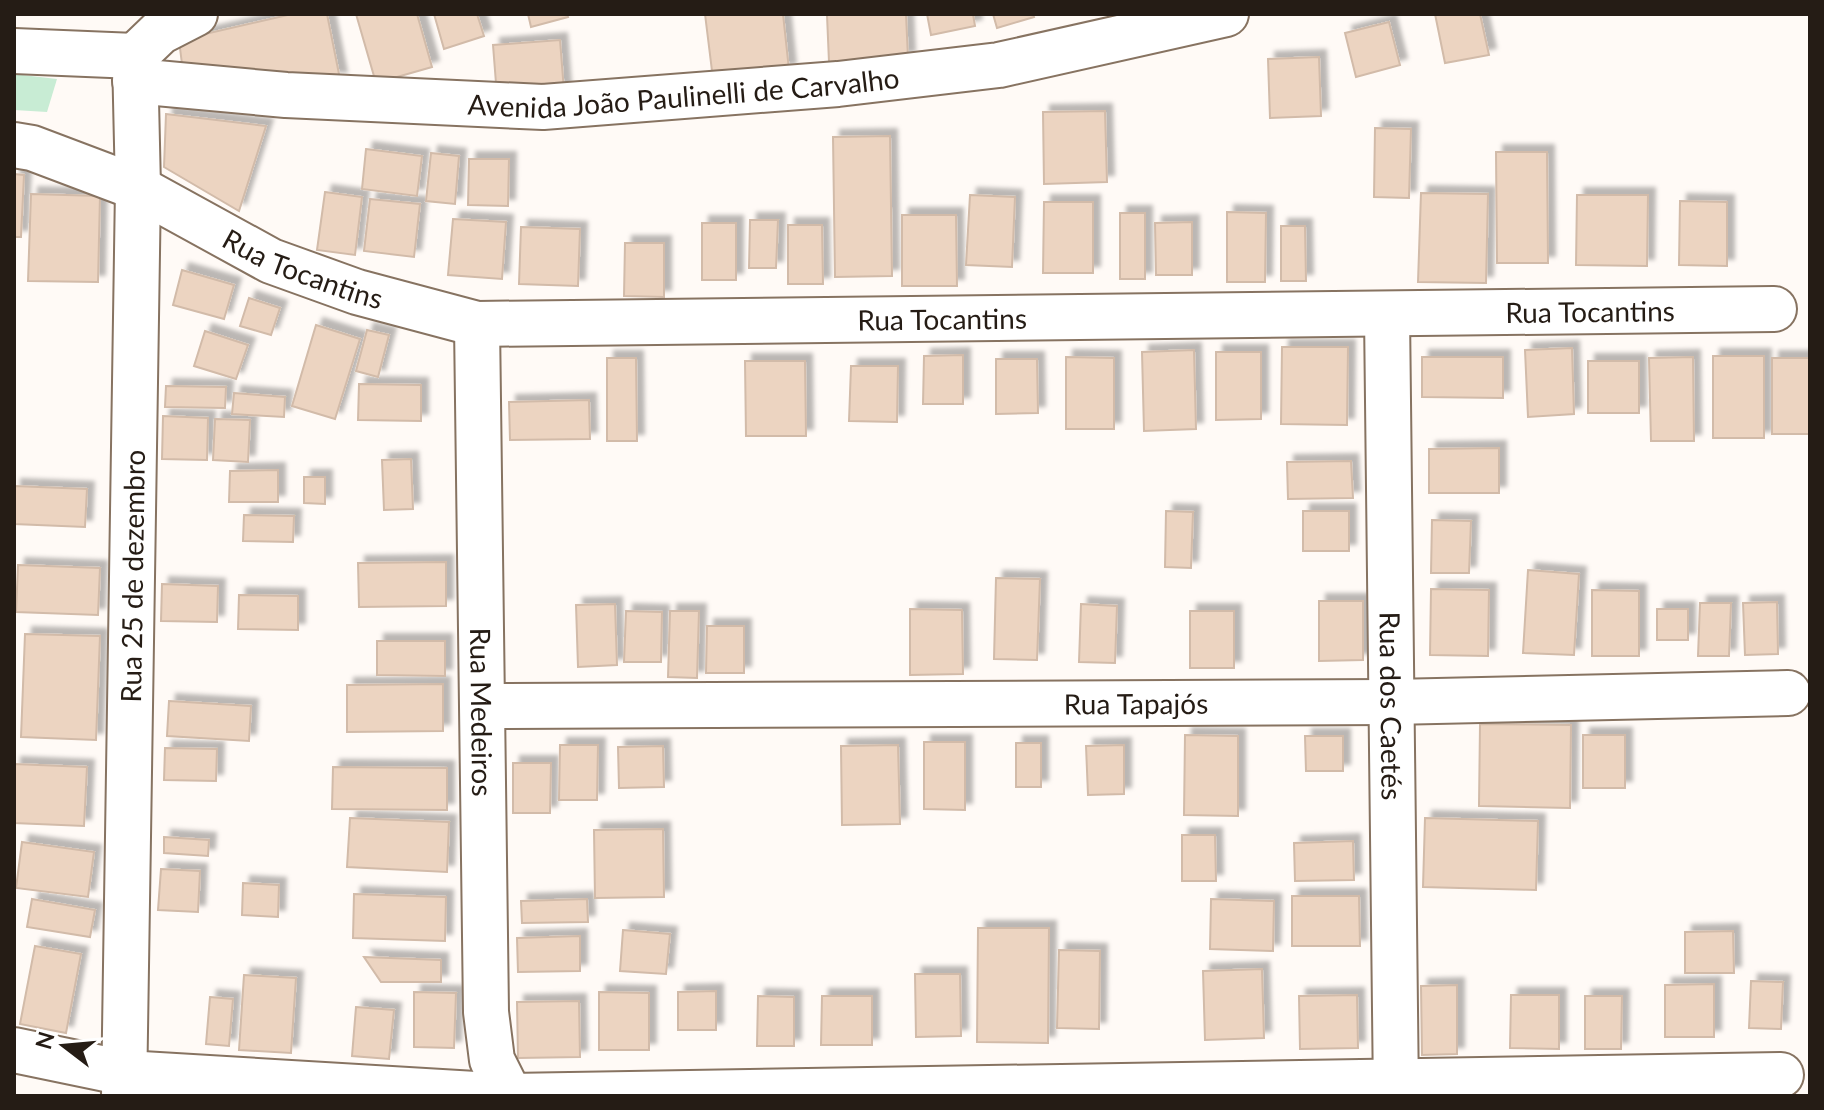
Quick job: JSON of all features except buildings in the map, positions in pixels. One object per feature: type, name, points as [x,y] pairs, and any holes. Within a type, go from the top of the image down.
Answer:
[{"type":"street","points":[[135,68],[160,32],[195,14]]},
{"type":"street","name":"Avenida João Paulinelli de Carvalho","points":[[14,51],[301,96],[543,107],[838,84],[999,65],[1226,14]]},
{"type":"street","name":"Rua 25 de dezembro","points":[[124,1084],[138,188],[135,68]]},
{"type":"street","name":"Rua Tocantins","points":[[14,145],[32,148],[138,188],[271,261],[357,292],[477,324],[1774,309]]},
{"type":"street","name":"Rua dos Caetés","points":[[1387,314],[1396,1090]]},
{"type":"street","name":"Rua Medeiros","points":[[477,324],[486,1012],[492,1060],[510,1096]]},
{"type":"street","name":"Rua Tapajós","points":[[484,706],[1392,702],[1788,693]]},
{"type":"street","points":[[14,1050],[124,1084],[510,1096],[1396,1090],[1781,1075]]},
{"type":"green space","points":[[14,74],[57,79],[47,112],[14,110]]}]
